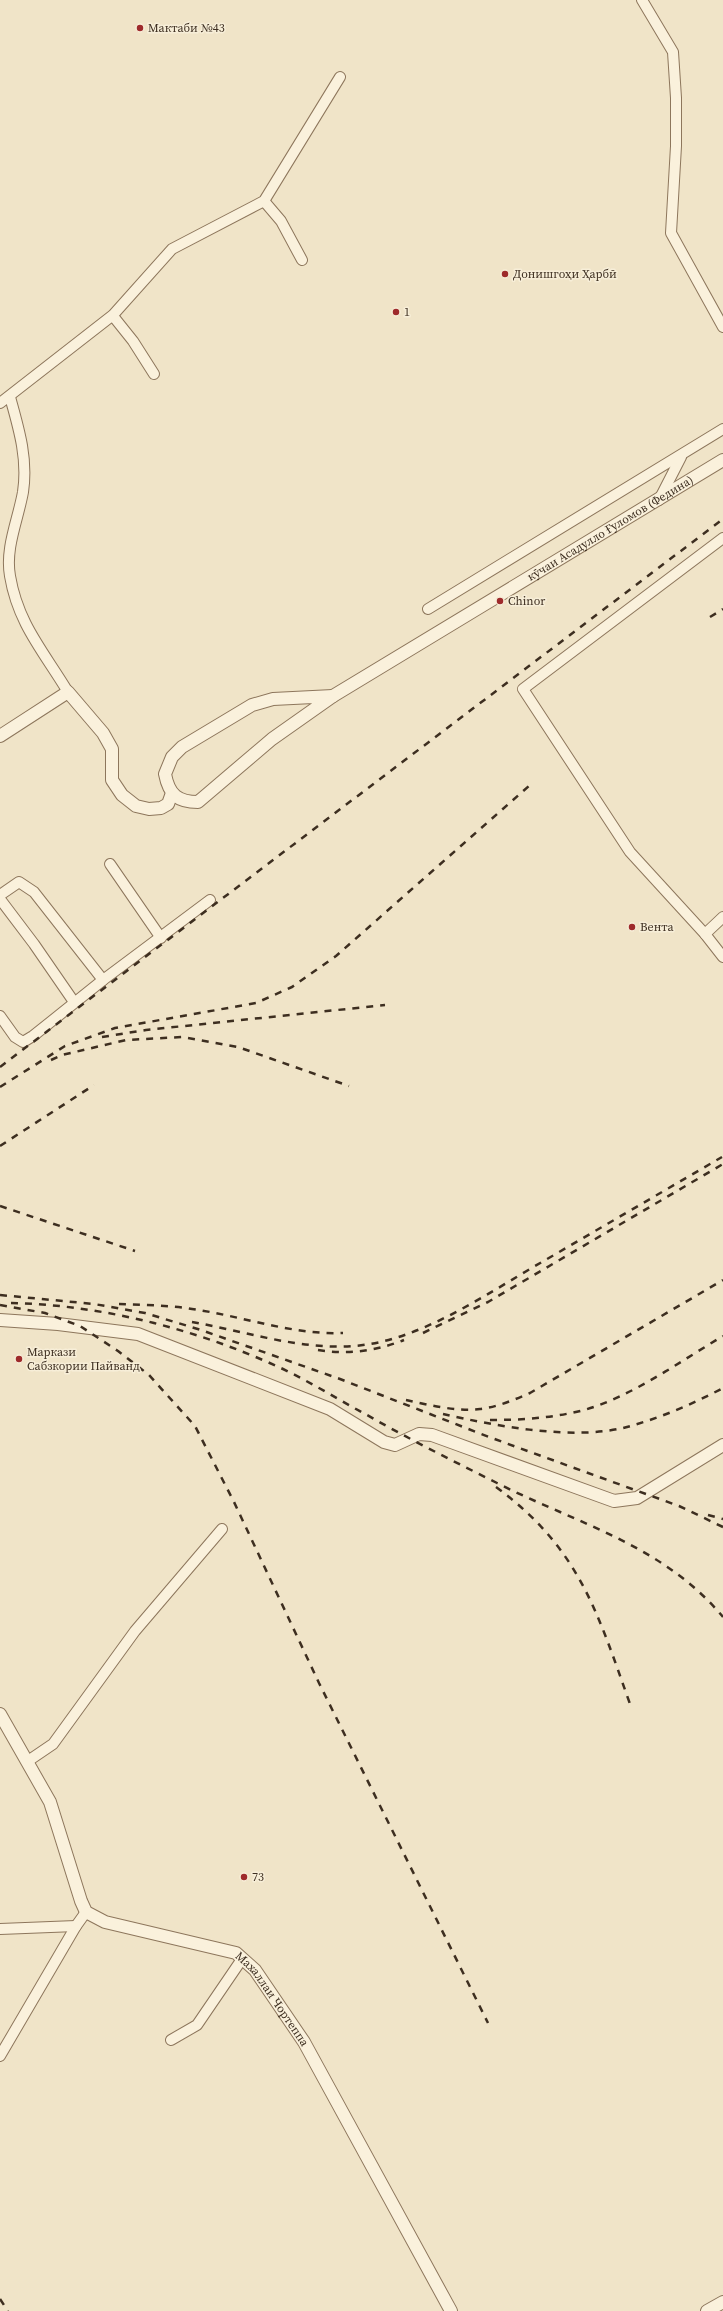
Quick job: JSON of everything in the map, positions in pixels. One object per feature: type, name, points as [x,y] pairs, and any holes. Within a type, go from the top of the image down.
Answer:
[{"type":"street","points":[[642,0],[673,52],[676,98],[676,138],[671,233],[723,327]]},
{"type":"street","points":[[0,403],[10,397],[112,316],[172,249],[264,201],[340,77]]},
{"type":"street","points":[[264,201],[281,221],[302,260]]},
{"type":"street","points":[[112,316],[133,341],[154,374]]},
{"type":"street","points":[[10,397],[21,434],[25,465],[23,492],[9,554],[10,575],[16,601],[28,630],[68,692],[103,733],[112,749],[112,780],[122,796],[136,806],[149,810],[161,808],[168,804],[172,793]]},
{"type":"street","points":[[428,609],[681,457],[723,429]]},
{"type":"street","points":[[658,502],[681,457]]},
{"type":"street","name":"кӯчаи Асадулло Ғуломов (Федина)","points":[[334,696],[273,699],[259,703],[188,743],[172,757],[164,774],[172,793],[184,802],[198,802],[272,739],[334,696],[658,502],[723,460]]},
{"type":"street","points":[[723,538],[523,689],[630,852],[705,934],[723,957]]},
{"type":"street","points":[[0,736],[68,692]]},
{"type":"street","points":[[110,864],[161,938]]},
{"type":"street","points":[[0,895],[19,882],[34,892],[103,980]]},
{"type":"street","points":[[0,899],[34,944],[74,1002]]},
{"type":"street","points":[[0,1016],[16,1037],[23,1042],[33,1036],[74,1002],[210,900]]},
{"type":"street","points":[[705,934],[723,917]]},
{"type":"street","points":[[0,1320],[58,1324],[138,1334],[330,1409],[384,1442],[395,1445],[419,1434],[432,1435],[614,1501],[636,1498],[723,1445]]},
{"type":"street","points":[[28,1761],[53,1744],[135,1631],[222,1529]]},
{"type":"street","points":[[0,2056],[76,1926],[86,1912],[74,1882],[50,1802],[28,1761],[2,1721]]},
{"type":"street","name":"Махаллаи Чортеппа","points":[[86,1912],[105,1922],[236,1953],[264,1983],[304,2042],[451,2311]]},
{"type":"street","points":[[0,1929],[76,1926]]},
{"type":"street","points":[[171,2040],[197,2025],[242,1959]]},
{"type":"street","points":[[707,2311],[723,2302]]},
{"type":"railway","points":[[0,1067],[723,519]]},
{"type":"railway","points":[[710,617],[723,609]]},
{"type":"railway","points":[[0,1087],[65,1046],[115,1028],[256,1003],[292,987],[336,956],[530,785]]},
{"type":"railway","points":[[102,1037],[146,1030],[385,1005]]},
{"type":"railway","points":[[51,1060],[62,1055],[126,1040],[183,1037],[238,1047],[349,1086]]},
{"type":"railway","points":[[0,1146],[94,1085]]},
{"type":"railway","points":[[192,1322],[292,1343],[312,1345],[353,1346],[378,1343],[402,1336],[427,1326],[475,1302],[722,1157]]},
{"type":"railway","points":[[423,1333],[488,1302],[723,1164]]},
{"type":"railway","points":[[0,1206],[135,1251]]},
{"type":"railway","points":[[406,1400],[443,1408],[462,1410],[493,1407],[512,1401],[530,1393],[723,1280]]},
{"type":"railway","points":[[0,1295],[94,1304],[145,1313],[201,1330],[340,1379],[489,1437],[679,1506],[723,1527]]},
{"type":"railway","points":[[11,1303],[81,1309],[116,1314],[150,1322],[218,1343],[283,1369],[399,1433],[497,1483],[618,1538],[674,1571],[699,1592],[723,1617]]},
{"type":"railway","points":[[119,1304],[156,1305],[183,1308],[211,1312],[305,1331],[343,1333]]},
{"type":"railway","points":[[0,1305],[45,1313],[80,1326],[118,1351],[149,1375],[195,1426],[234,1502],[319,1683],[488,2023]]},
{"type":"railway","points":[[490,1420],[549,1417],[572,1413],[602,1404],[655,1378],[723,1336]]},
{"type":"railway","points":[[318,1350],[340,1352],[362,1351],[383,1347],[404,1340]]},
{"type":"railway","points":[[443,1414],[487,1423],[535,1430],[583,1433],[606,1431],[627,1427],[664,1415],[700,1400],[723,1388]]},
{"type":"railway","points":[[496,1487],[524,1510],[547,1534],[566,1558],[582,1584],[595,1611],[607,1639],[630,1704]]},
{"type":"railway","points":[[708,1515],[723,1519]]},
{"type":"railway","points":[[0,2299],[8,2311]]},
{"type":"place","name":"Мактаби №43","points":[[140,28]]},
{"type":"place","name":"Донишгоҳи Ҳарбӣ","points":[[505,274]]},
{"type":"place","name":"1","points":[[396,312]]},
{"type":"place","name":"Chinor","points":[[500,601]]},
{"type":"place","name":"Вента","points":[[632,927]]},
{"type":"place","name":"Маркази Сабзкории Пайванд","points":[[19,1359]]},
{"type":"place","name":"73","points":[[244,1877]]}]
